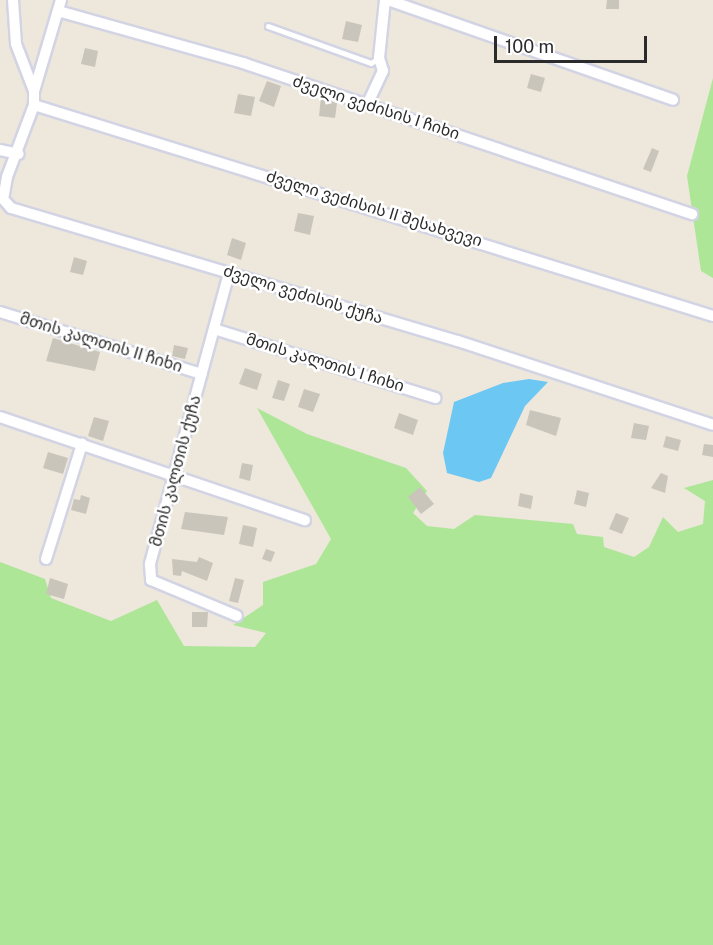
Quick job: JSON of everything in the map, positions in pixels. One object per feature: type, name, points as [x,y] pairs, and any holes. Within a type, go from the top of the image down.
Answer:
[{"type":"street","name":"ძველი ვეძისის ქუჩა","points":[[13,0],[16,44],[34,91]]},
{"type":"street","points":[[367,105],[383,71],[379,58],[386,0],[673,100]]},
{"type":"street","name":"ძველი ვეძისის ქუჩა","points":[[59,6],[34,91],[34,105],[19,154],[7,177],[1,201],[28,216],[458,341],[713,424]]},
{"type":"street","name":"ძველი ვეძისის I ჩიხი","points":[[59,6],[243,63],[692,214]]},
{"type":"street","name":"ძველი ვეძისის II შესახვევი","points":[[34,105],[713,316]]},
{"type":"street","points":[[0,150],[19,154]]},
{"type":"street","name":"მთის კალთის ქუჩა","points":[[229,273],[150,564],[151,580],[237,616]]},
{"type":"street","name":"მთის კალთის II ჩიხი","points":[[0,312],[202,374]]},
{"type":"street","name":"მთის კალთის I ჩიხი","points":[[214,329],[436,398]]},
{"type":"street","points":[[0,417],[176,474],[305,520]]},
{"type":"street","points":[[46,559],[82,444]]},
{"type":"lane","points":[[268,26],[371,63],[379,58]]},
{"type":"green space","points":[[713,78],[713,278],[701,271],[687,176]]},
{"type":"green space","points":[[257,408],[307,434],[406,468],[427,491],[413,513],[427,526],[454,529],[475,515],[573,524],[577,534],[603,537],[604,547],[634,557],[649,547],[663,517],[678,532],[703,524],[705,501],[684,488],[713,480],[713,945],[0,945],[0,562],[45,579],[51,598],[111,621],[157,600],[184,646],[255,647],[266,633],[233,625],[263,605],[263,582],[316,564],[331,539]]},
{"type":"water","points":[[529,379],[548,382],[525,406],[491,478],[479,482],[447,473],[443,453],[454,402],[503,383]]},
{"type":"building","points":[[607,0],[619,0],[619,9],[606,9]]},
{"type":"building","points":[[346,21],[362,25],[358,42],[342,39]]},
{"type":"building","points":[[85,48],[98,51],[95,67],[81,64]]},
{"type":"building","points":[[531,74],[545,78],[541,92],[527,88]]},
{"type":"building","points":[[267,81],[281,86],[274,107],[259,101]]},
{"type":"building","points":[[238,94],[255,97],[251,116],[234,113]]},
{"type":"building","points":[[321,97],[337,103],[335,118],[319,116]]},
{"type":"building","points":[[652,148],[659,151],[651,172],[643,169]]},
{"type":"building","points":[[298,213],[314,216],[310,235],[294,231]]},
{"type":"building","points":[[232,238],[246,243],[241,260],[227,255]]},
{"type":"building","points":[[74,257],[87,261],[83,275],[70,272]]},
{"type":"building","points":[[53,338],[100,352],[95,371],[46,361]]},
{"type":"building","points":[[174,345],[188,348],[185,359],[172,356]]},
{"type":"building","points":[[245,368],[262,374],[257,390],[239,384]]},
{"type":"building","points":[[278,380],[290,384],[284,401],[272,398]]},
{"type":"building","points":[[304,389],[320,394],[313,412],[298,407]]},
{"type":"building","points":[[530,410],[561,418],[556,436],[526,425]]},
{"type":"building","points":[[399,413],[418,420],[413,435],[394,428]]},
{"type":"building","points":[[94,417],[109,421],[103,441],[88,436]]},
{"type":"building","points":[[634,423],[649,426],[646,440],[631,438]]},
{"type":"building","points":[[666,436],[681,440],[678,451],[663,447]]},
{"type":"building","points":[[704,444],[713,445],[713,457],[702,455]]},
{"type":"building","points":[[48,452],[68,458],[63,474],[43,468]]},
{"type":"building","points":[[242,463],[253,465],[250,481],[239,478]]},
{"type":"building","points":[[661,473],[668,476],[665,493],[651,488]]},
{"type":"building","points":[[420,487],[434,504],[421,514],[408,497]]},
{"type":"building","points":[[577,490],[589,493],[586,507],[574,504]]},
{"type":"building","points":[[520,493],[533,496],[531,509],[518,506]]},
{"type":"building","points":[[81,495],[90,498],[86,514],[71,510],[74,499],[80,500]]},
{"type":"building","points":[[185,512],[228,517],[224,535],[181,529]]},
{"type":"building","points":[[616,513],[629,518],[622,534],[609,529]]},
{"type":"building","points":[[243,525],[257,528],[253,547],[239,544]]},
{"type":"building","points":[[266,549],[275,552],[271,562],[262,559]]},
{"type":"building","points":[[199,557],[213,563],[207,581],[182,571],[181,576],[173,575],[172,559],[197,562]]},
{"type":"building","points":[[50,578],[68,584],[64,599],[46,594]]},
{"type":"building","points":[[235,578],[244,580],[238,603],[229,601]]},
{"type":"building","points":[[192,612],[208,612],[207,627],[192,627]]}]
